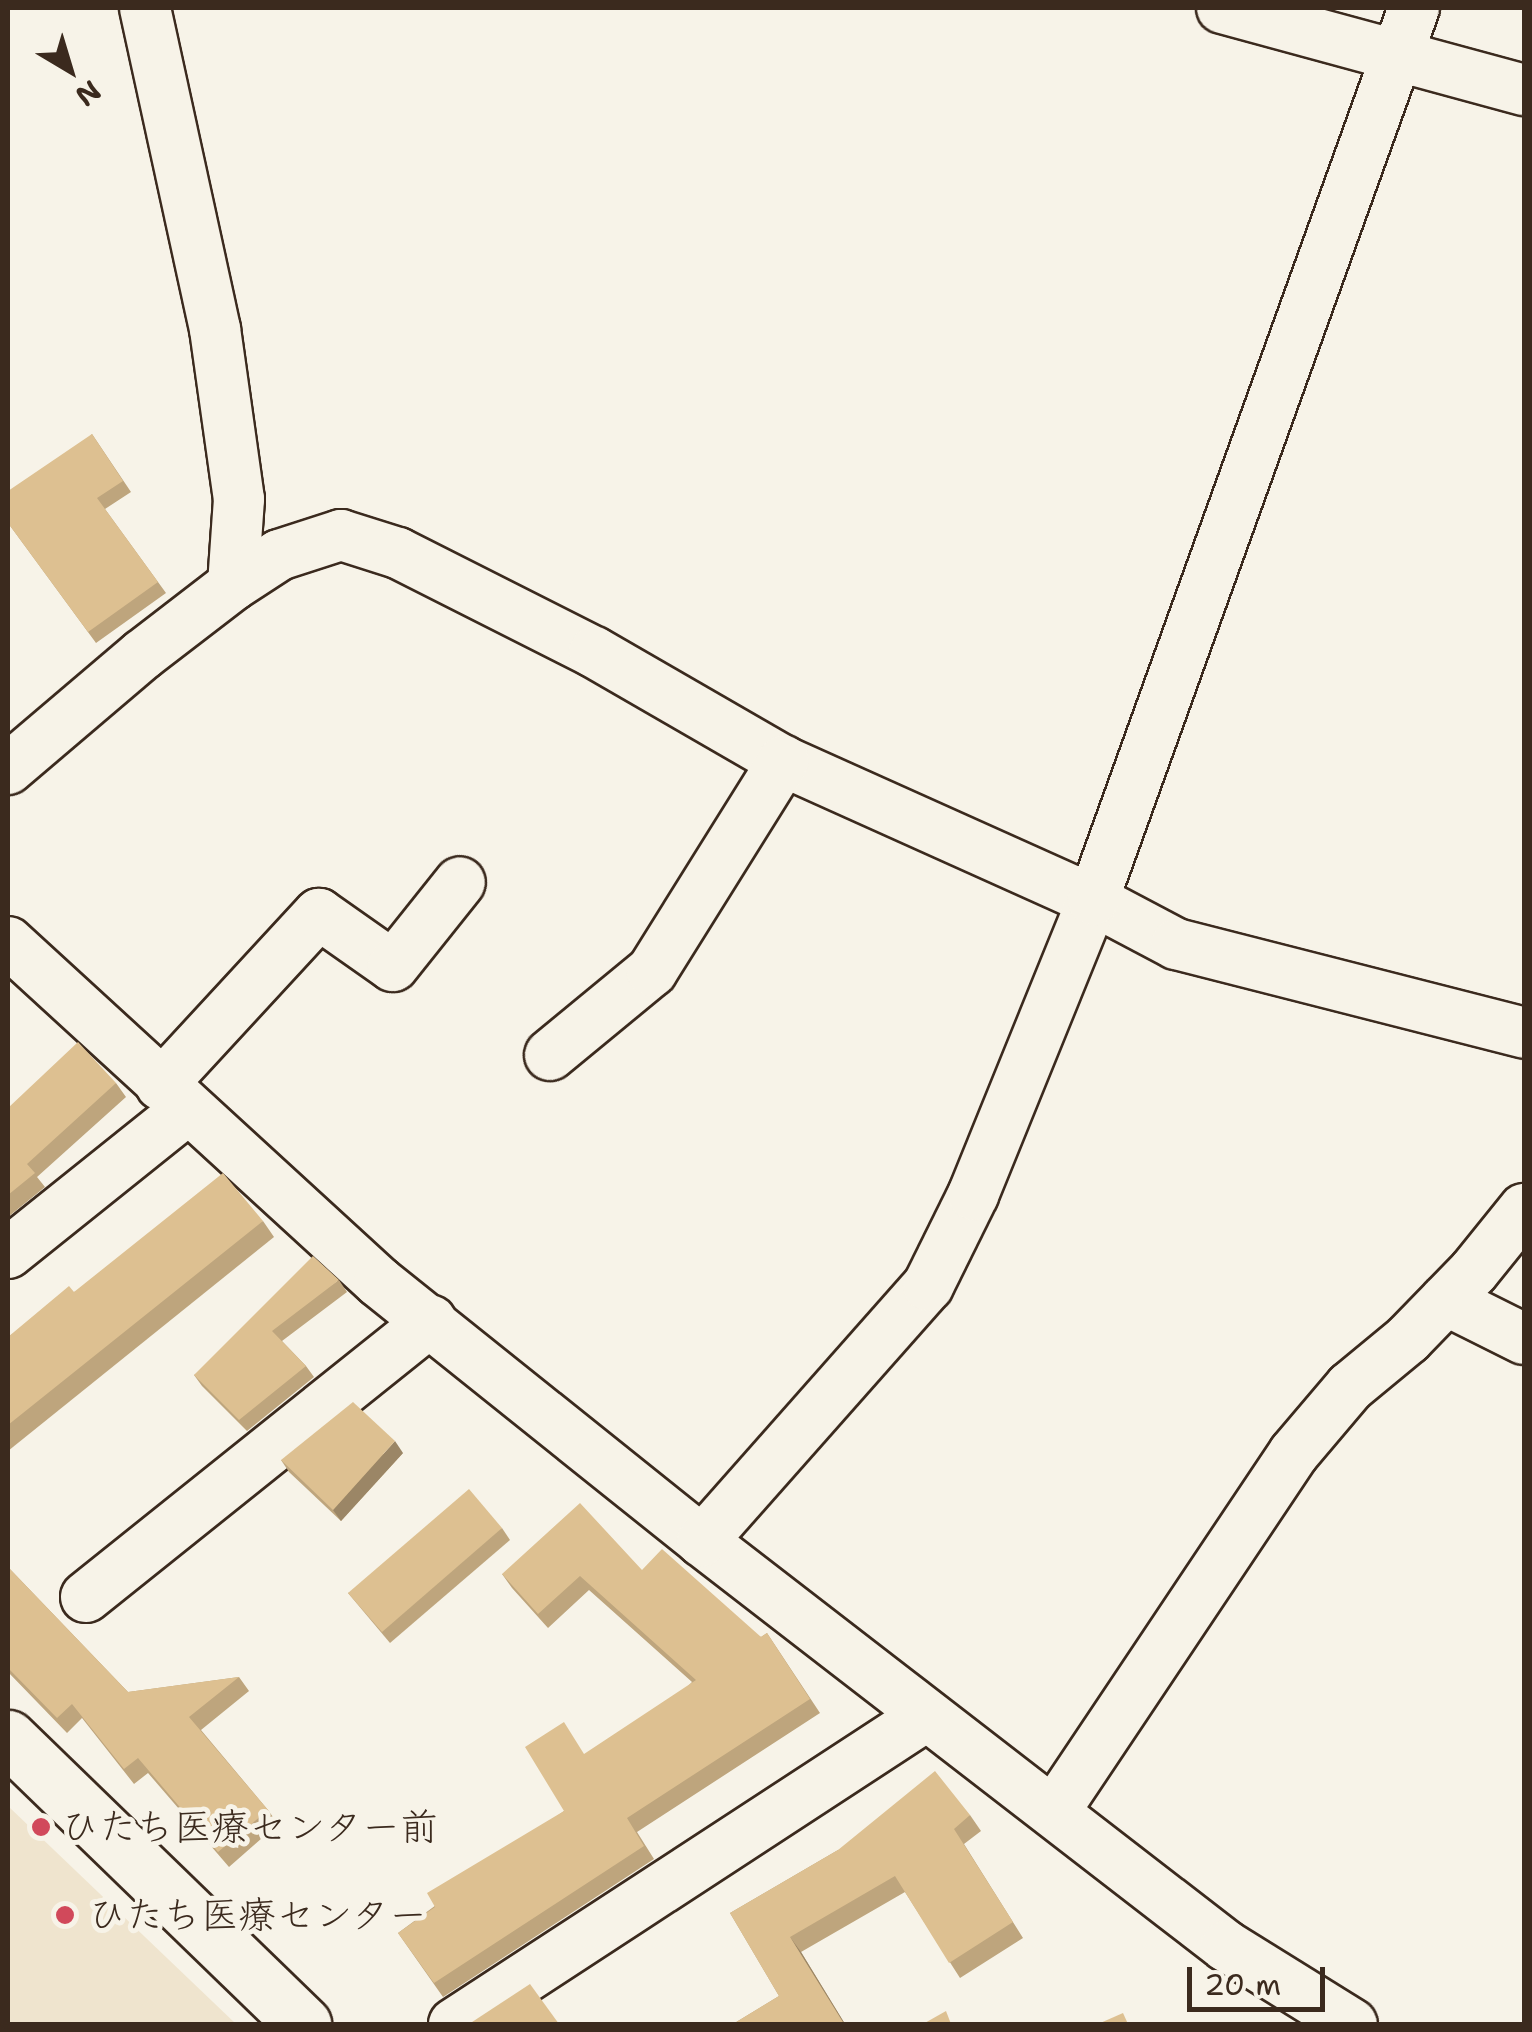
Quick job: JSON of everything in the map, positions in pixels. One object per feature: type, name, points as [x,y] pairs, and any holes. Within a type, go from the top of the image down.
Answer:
[{"type":"highway","points":[[8,1738],[303,2024]]},
{"type":"street","points":[[146,8],[215,329],[238,499],[233,585]]},
{"type":"street","points":[[1222,8],[1524,90]]},
{"type":"street","points":[[702,1541],[928,1286],[973,1195],[1093,900],[1414,8]]},
{"type":"street","points":[[8,769],[142,654],[233,585],[279,555],[340,535],[398,553],[594,652],[783,761],[1093,900],[1176,944],[1524,1033]]},
{"type":"street","points":[[550,1055],[652,971],[783,761]]},
{"type":"street","points":[[8,1253],[174,1097],[319,914],[392,966],[460,882]]},
{"type":"street","points":[[8,942],[379,1282],[702,1541],[926,1716],[1056,1810],[1226,1946],[1352,2024]]},
{"type":"street","points":[[1056,1810],[1294,1453],[1350,1387],[1408,1339],[1446,1300],[1524,1209]]},
{"type":"street","points":[[1446,1300],[1524,1339]]},
{"type":"street","points":[[86,1597],[431,1322]]},
{"type":"street","points":[[454,2024],[926,1716]]},
{"type":"shaded area","name":"ひたち医療センター","points":[[8,1806],[236,2024],[8,2024]]},
{"type":"building","points":[[92,434],[123,481],[97,498],[158,582],[88,632],[8,523],[8,491]]},
{"type":"building","points":[[78,1042],[116,1083],[27,1164],[35,1173],[8,1195],[8,1108]]},
{"type":"building","points":[[223,1173],[263,1221],[8,1425],[8,1337],[69,1286],[74,1292]]},
{"type":"building","points":[[313,1256],[339,1280],[272,1331],[306,1366],[239,1420],[194,1375]]},
{"type":"building","points":[[353,1402],[395,1441],[333,1510],[281,1460]]},
{"type":"building","points":[[469,1489],[502,1528],[382,1632],[348,1593]]},
{"type":"building","points":[[580,1503],[642,1570],[662,1549],[761,1637],[767,1633],[810,1699],[627,1818],[644,1846],[434,1983],[398,1933],[435,1907],[427,1893],[564,1811],[525,1747],[564,1722],[584,1754],[696,1680],[580,1576],[538,1614],[502,1574]]},
{"type":"building","points":[[8,1567],[128,1692],[239,1677],[189,1717],[268,1810],[218,1852],[138,1758],[124,1769],[72,1704],[57,1718],[8,1668]]},
{"type":"building","points":[[935,1771],[970,1815],[954,1829],[1013,1922],[949,1963],[895,1876],[790,1937],[844,2024],[733,2024],[779,1996],[730,1913],[838,1850]]},
{"type":"building","points":[[530,1984],[559,2024],[469,2024]]},
{"type":"building","points":[[946,2011],[951,2024],[923,2024]]},
{"type":"building","points":[[1123,2013],[1128,2024],[1098,2024]]},
{"type":"place","name":"ひたち医療センター前","points":[[41,1827]]},
{"type":"place","name":"ひたち医療センター","points":[[65,1915]]}]
